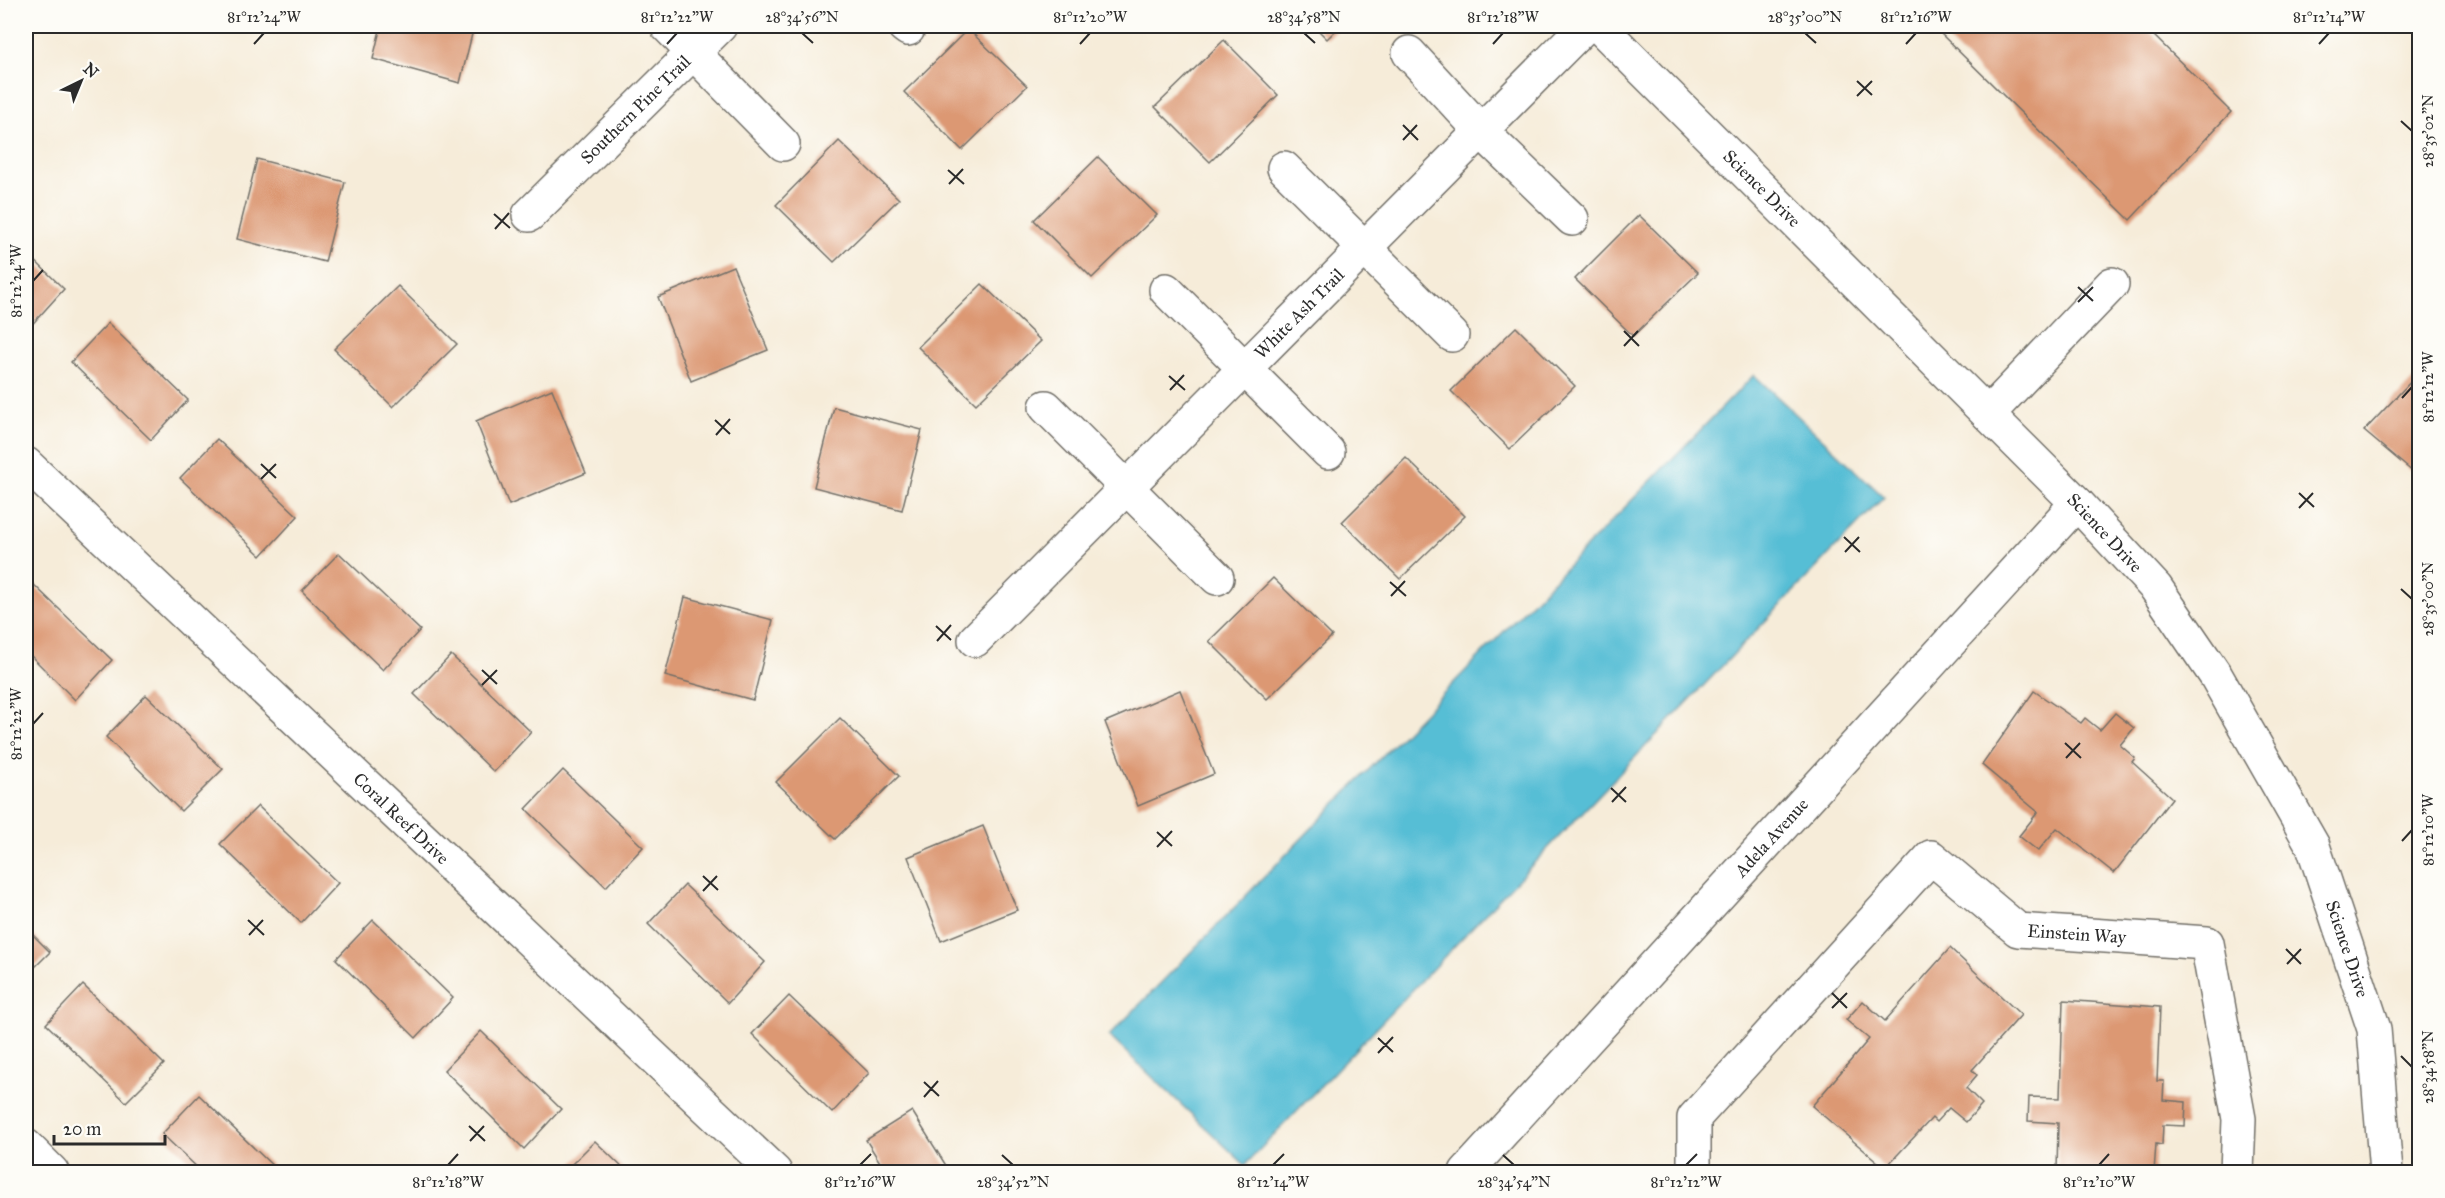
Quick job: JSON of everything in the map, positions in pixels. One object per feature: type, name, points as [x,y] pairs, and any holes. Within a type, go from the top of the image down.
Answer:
[{"type":"street","points":[[667,26],[783,144]]},
{"type":"street","name":"Southern Pine Trail","points":[[529,215],[720,26]]},
{"type":"street","name":"White Ash Trail","points":[[975,640],[1585,26]]},
{"type":"street","name":"Science Drive","points":[[1599,26],[2077,503],[2156,588],[2216,676],[2313,846],[2374,1029],[2386,1173]]},
{"type":"street","points":[[1409,53],[1481,130],[1572,219]]},
{"type":"street","points":[[1284,168],[1452,335]]},
{"type":"street","points":[[1988,414],[2112,284]]},
{"type":"street","points":[[1166,290],[1328,452]]},
{"type":"street","points":[[1046,407],[1217,578]]},
{"type":"street","name":"Coral Reef Drive","points":[[26,464],[775,1173]]},
{"type":"street","name":"Adela Avenue","points":[[1466,1173],[2077,503]]},
{"type":"street","name":"Einstein Way","points":[[1694,1173],[1694,1118],[1931,857],[2018,930],[2207,943],[2239,1119],[2236,1173]]},
{"type":"street","points":[[26,1146],[52,1173]]},
{"type":"water","points":[[1754,375],[1884,497],[1245,1165],[1109,1036]]},
{"type":"building","points":[[381,26],[474,26],[460,83],[373,59]]},
{"type":"building","points":[[1314,26],[1340,26],[1327,39]]},
{"type":"building","points":[[1933,26],[2144,26],[2231,112],[2130,220]]},
{"type":"building","points":[[968,29],[1027,86],[962,150],[904,92]]},
{"type":"building","points":[[1224,40],[1278,95],[1210,162],[1155,107]]},
{"type":"building","points":[[839,141],[899,199],[834,262],[776,205]]},
{"type":"building","points":[[1098,157],[1157,215],[1092,278],[1034,220]]},
{"type":"building","points":[[257,159],[345,182],[325,262],[237,239]]},
{"type":"building","points":[[1639,215],[1698,273],[1633,336],[1575,279]]},
{"type":"building","points":[[26,252],[64,289],[27,330],[26,328]]},
{"type":"building","points":[[733,266],[768,350],[691,381],[658,297]]},
{"type":"building","points":[[982,284],[1041,341],[976,404],[918,347]]},
{"type":"building","points":[[398,286],[457,344],[393,407],[334,349]]},
{"type":"building","points":[[108,323],[188,400],[151,440],[71,362]]},
{"type":"building","points":[[1516,327],[1575,386],[1510,449],[1451,391]]},
{"type":"building","points":[[2420,372],[2420,478],[2364,431]]},
{"type":"building","points":[[552,389],[586,473],[509,505],[476,421]]},
{"type":"building","points":[[834,407],[922,430],[902,510],[814,487]]},
{"type":"building","points":[[217,439],[298,516],[261,556],[180,478]]},
{"type":"building","points":[[1406,458],[1465,516],[1400,579],[1342,522]]},
{"type":"building","points":[[339,553],[420,630],[383,670],[302,591]]},
{"type":"building","points":[[1273,578],[1332,636],[1267,699],[1209,641]]},
{"type":"building","points":[[32,583],[112,660],[75,700],[26,651],[26,589]]},
{"type":"building","points":[[685,597],[773,620],[753,700],[665,676]]},
{"type":"building","points":[[451,655],[531,732],[494,772],[414,694]]},
{"type":"building","points":[[1180,690],[1214,774],[1138,806],[1105,722]]},
{"type":"building","points":[[2034,691],[2081,723],[2085,718],[2100,730],[2115,713],[2134,728],[2120,745],[2135,758],[2132,762],[2172,798],[2114,873],[2057,828],[2038,851],[2019,836],[2038,812],[1982,765]]},
{"type":"building","points":[[146,695],[223,769],[181,811],[106,737]]},
{"type":"building","points":[[840,718],[899,776],[835,839],[776,782]]},
{"type":"building","points":[[563,770],[643,847],[606,887],[526,809]]},
{"type":"building","points":[[258,806],[338,883],[301,923],[220,844]]},
{"type":"building","points":[[983,826],[1017,910],[941,941],[908,857]]},
{"type":"building","points":[[685,885],[765,962],[728,1003],[648,924]]},
{"type":"building","points":[[373,920],[453,998],[416,1038],[336,959]]},
{"type":"building","points":[[26,928],[50,952],[26,976]]},
{"type":"building","points":[[1950,948],[2021,1015],[1972,1070],[1977,1075],[1966,1088],[1982,1104],[1966,1122],[1949,1108],[1936,1122],[1932,1118],[1885,1168],[1812,1106],[1869,1039],[1846,1020],[1863,1001],[1885,1021]]},
{"type":"building","points":[[83,985],[164,1064],[126,1102],[46,1024]]},
{"type":"building","points":[[789,996],[869,1073],[832,1113],[752,1034]]},
{"type":"building","points":[[2063,1000],[2160,1007],[2157,1081],[2164,1081],[2163,1100],[2186,1102],[2185,1126],[2163,1125],[2162,1145],[2156,1144],[2154,1172],[2057,1172],[2058,1123],[2028,1121],[2029,1097],[2060,1098]]},
{"type":"building","points":[[481,1031],[561,1109],[524,1149],[444,1070]]},
{"type":"building","points":[[199,1095],[279,1172],[202,1172],[162,1134]]},
{"type":"building","points":[[912,1111],[950,1172],[886,1172],[866,1140]]},
{"type":"building","points":[[595,1141],[627,1172],[564,1172]]}]
